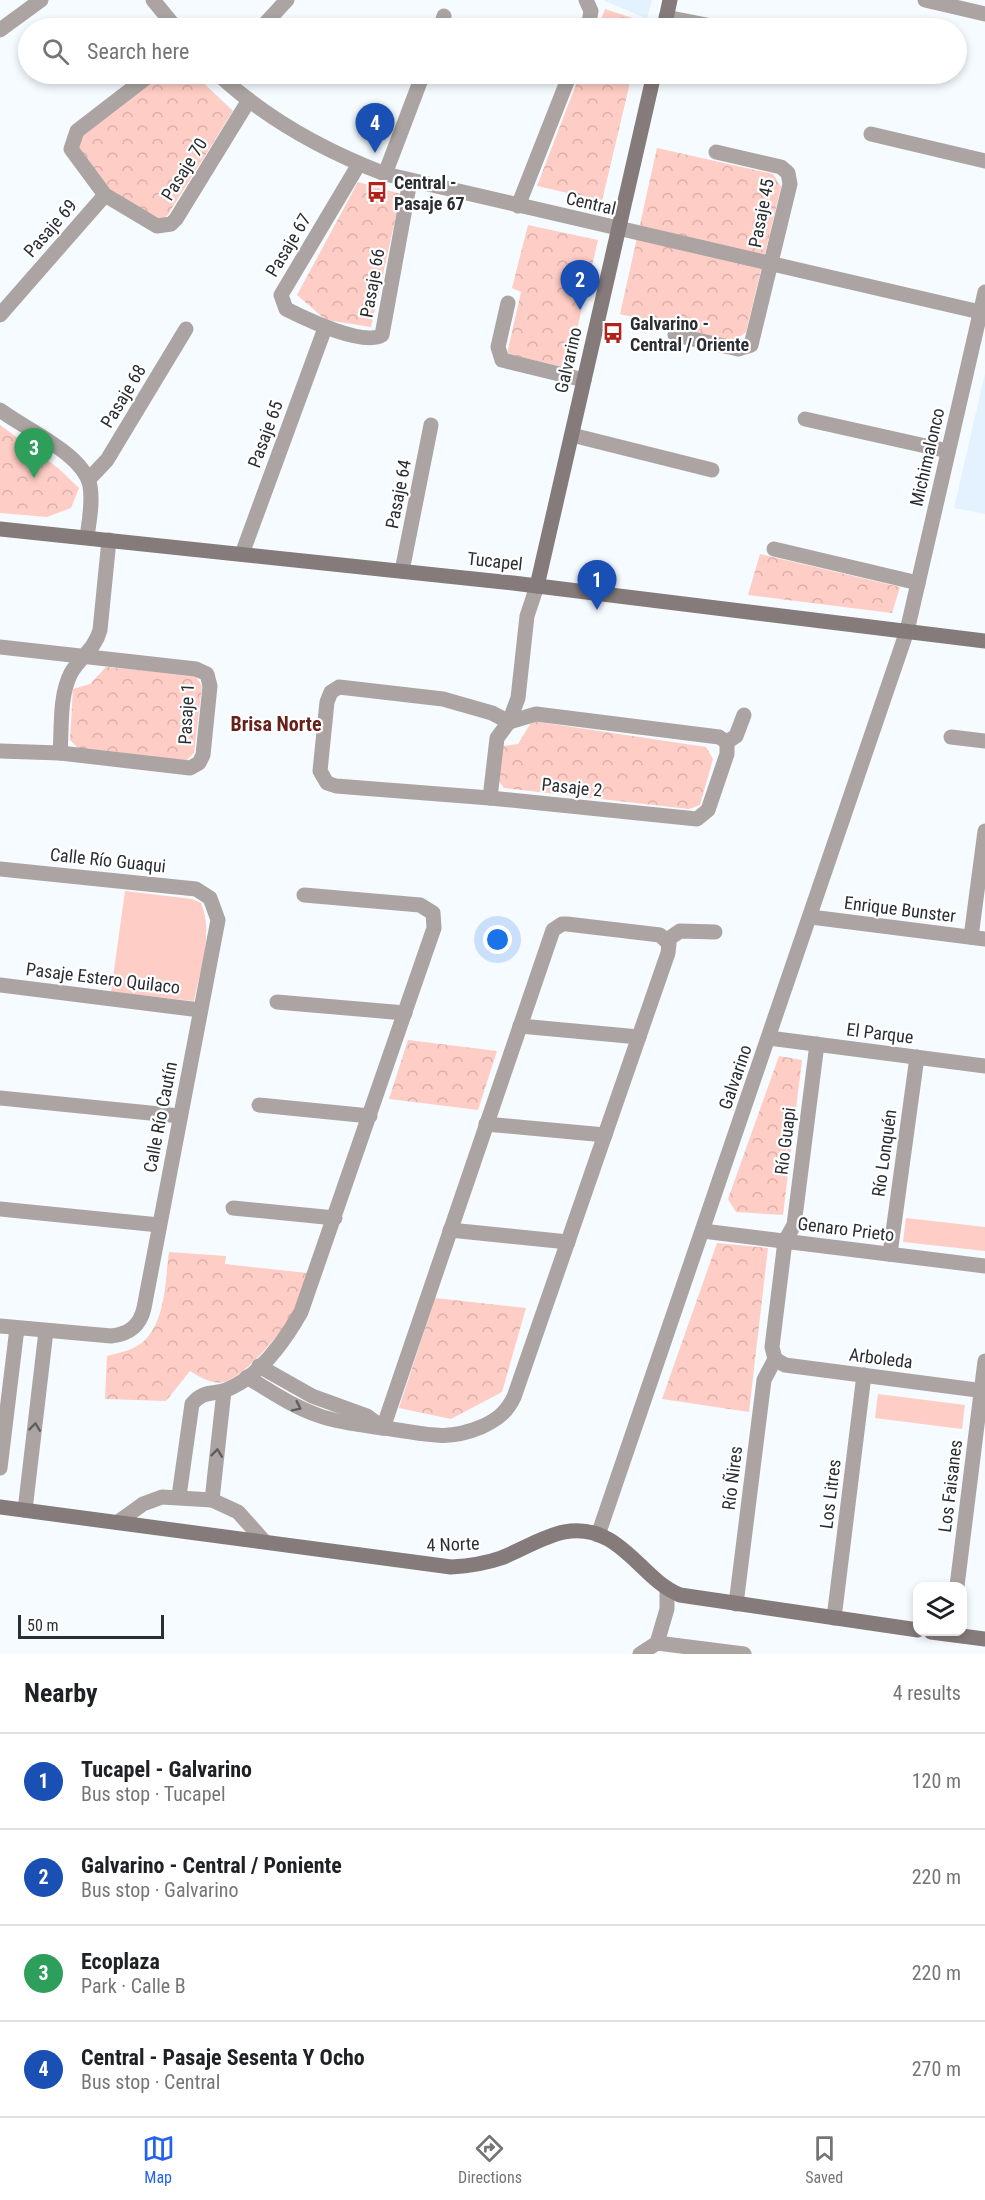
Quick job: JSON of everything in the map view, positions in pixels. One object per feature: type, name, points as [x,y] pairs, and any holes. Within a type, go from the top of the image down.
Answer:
[{"type":"street","points":[[0,30],[41,0]]},
{"type":"street","points":[[153,0],[168,18]]},
{"type":"street","points":[[270,18],[287,0]]},
{"type":"street","points":[[586,0],[591,11],[590,18]]},
{"type":"street","points":[[666,18],[670,0]]},
{"type":"street","points":[[925,0],[985,14]]},
{"type":"street","points":[[105,195],[74,156],[73,136],[138,84]]},
{"type":"street","name":"Central","points":[[231,84],[249,100],[300,133],[359,164],[385,174],[981,312]]},
{"type":"street","points":[[385,174],[419,84]]},
{"type":"street","points":[[518,206],[566,84]]},
{"type":"street","name":"Galvarino","points":[[537,586],[652,84]]},
{"type":"street","name":"Pasaje 70","points":[[105,195],[151,224],[164,226],[171,224],[249,100]]},
{"type":"street","points":[[871,134],[985,161]]},
{"type":"street","name":"Pasaje 45","points":[[716,152],[781,167],[789,173],[790,184],[771,264]]},
{"type":"street","name":"Pasaje 67","points":[[325,328],[286,309],[282,305],[281,295],[359,164]]},
{"type":"street","name":"Pasaje 66","points":[[325,328],[372,338],[382,335],[410,181]]},
{"type":"street","name":"Pasaje 69","points":[[0,315],[105,195]]},
{"type":"street","points":[[675,335],[738,349],[748,347],[753,341],[771,264]]},
{"type":"street","name":"Michimalonco","points":[[907,631],[948,451],[979,342],[985,292]]},
{"type":"street","points":[[508,303],[498,347],[502,360],[584,380]]},
{"type":"street","name":"Pasaje 65","points":[[242,554],[325,328]]},
{"type":"street","name":"Pasaje 68","points":[[89,479],[107,460],[186,329]]},
{"type":"street","points":[[0,410],[73,458],[89,479],[91,497],[87,537]]},
{"type":"street","points":[[805,419],[948,451]]},
{"type":"street","name":"Pasaje 64","points":[[402,571],[431,425]]},
{"type":"street","points":[[572,435],[712,470]]},
{"type":"street","name":"Tucapel","points":[[0,529],[537,586],[985,641]]},
{"type":"street","points":[[60,753],[67,684],[84,656],[95,644],[100,630],[110,540]]},
{"type":"street","points":[[774,549],[918,583]]},
{"type":"street","points":[[490,798],[497,738],[509,722],[518,698],[527,616],[537,586]]},
{"type":"street","name":"Galvarino","points":[[598,1535],[907,631]]},
{"type":"street","name":"Pasaje 1","points":[[0,647],[196,669],[207,674],[210,686],[203,755],[195,766],[184,768],[60,753],[0,752]]},
{"type":"street","name":"Pasaje 2","points":[[509,722],[492,712],[443,699],[339,687],[331,692],[327,702],[320,767],[324,780],[336,786],[490,798],[697,819],[708,810],[727,754],[727,742],[736,736],[744,715]]},
{"type":"street","points":[[509,722],[536,714],[719,737],[727,742]]},
{"type":"street","points":[[951,737],[985,741]]},
{"type":"street","points":[[978,938],[985,831]]},
{"type":"street","name":"Calle Río Guaqui","points":[[0,868],[188,888],[210,898]]},
{"type":"street","points":[[179,1496],[192,1404],[204,1393],[224,1391],[247,1377],[281,1343],[302,1312],[434,928],[433,913],[420,905],[304,896]]},
{"type":"street","name":"Calle Río Cautín","points":[[46,1331],[121,1335],[135,1327],[142,1315],[218,920],[210,898]]},
{"type":"street","name":"Enrique Bunster","points":[[811,917],[978,938]]},
{"type":"street","points":[[383,1428],[551,934],[557,926],[567,924],[656,935],[667,940]]},
{"type":"street","points":[[667,940],[680,931],[715,932]]},
{"type":"street","points":[[247,1377],[292,1404],[319,1416],[353,1425],[428,1436],[452,1436],[486,1425],[503,1413],[514,1396],[568,1242],[668,953],[667,940]]},
{"type":"street","name":"Pasaje Estero Quilaco","points":[[0,985],[200,1010]]},
{"type":"street","points":[[277,1002],[405,1013]]},
{"type":"street","points":[[520,1026],[639,1037]]},
{"type":"street","name":"El Parque","points":[[769,1038],[985,1066]]},
{"type":"street","name":"Río Guapi","points":[[775,1359],[772,1347],[785,1241],[794,1225],[817,1044]]},
{"type":"street","name":"Río Lonquén","points":[[891,1254],[917,1057]]},
{"type":"street","points":[[0,1098],[180,1116]]},
{"type":"street","points":[[259,1105],[370,1116]]},
{"type":"street","points":[[486,1124],[605,1135]]},
{"type":"street","points":[[233,1208],[335,1218]]},
{"type":"street","points":[[0,1209],[159,1225]]},
{"type":"street","points":[[450,1230],[568,1242]]},
{"type":"street","name":"Genaro Prieto","points":[[703,1231],[985,1266]]},
{"type":"street","points":[[0,1326],[46,1331],[25,1510]]},
{"type":"street","points":[[0,1468],[17,1328]]},
{"type":"street","name":"Arboleda","points":[[775,1359],[785,1365],[983,1390]]},
{"type":"street","name":"Río Ñires","points":[[736,1604],[764,1380],[775,1359]]},
{"type":"street","name":"Los Faisanes","points":[[958,1582],[985,1361]]},
{"type":"street","points":[[259,1366],[312,1396],[367,1416],[383,1428]]},
{"type":"street","name":"Los Litres","points":[[834,1618],[864,1375]]},
{"type":"street","points":[[212,1500],[224,1391]]},
{"type":"street","points":[[118,1522],[152,1500],[179,1496],[212,1500],[238,1512],[264,1541]]},
{"type":"street","name":"4 Norte","points":[[0,1507],[451,1567],[481,1564],[499,1559],[555,1533],[569,1530],[598,1535],[619,1547],[667,1590],[693,1599],[913,1629]]},
{"type":"street","points":[[657,1643],[667,1609],[667,1590]]},
{"type":"street","points":[[967,1636],[985,1639]]},
{"type":"street","points":[[640,1654],[657,1643],[744,1654]]},
{"type":"shaded area","points":[[603,0],[652,0],[647,18]]},
{"type":"shaded area","points":[[985,373],[985,514],[954,508]]},
{"type":"green space","points":[[605,9],[633,18],[602,18]]},
{"type":"green space","points":[[148,84],[205,84],[233,111],[167,216],[161,219],[115,196],[78,151],[78,138]]},
{"type":"green space","points":[[576,84],[630,84],[602,201],[537,186]]},
{"type":"green space","points":[[657,148],[773,174],[781,187],[746,332],[734,341],[620,314]]},
{"type":"green space","points":[[358,182],[401,194],[371,327],[326,320],[297,295]]},
{"type":"green space","points":[[528,225],[598,240],[568,368],[507,354],[521,292],[512,288]]},
{"type":"green space","points":[[0,425],[58,468],[79,488],[71,508],[47,517],[0,513]]},
{"type":"green space","points":[[760,554],[900,587],[892,613],[748,595]]},
{"type":"green space","points":[[106,667],[195,675],[202,686],[194,753],[186,761],[80,750],[70,740],[73,689],[90,684]]},
{"type":"green space","points":[[532,721],[706,747],[713,759],[700,805],[689,809],[504,788],[498,780],[503,746],[518,744]]},
{"type":"green space","points":[[125,891],[192,899],[201,903],[205,915],[206,939],[194,1001],[111,992]]},
{"type":"green space","points":[[408,1040],[497,1051],[478,1110],[389,1099]]},
{"type":"green space","points":[[779,1056],[802,1060],[783,1215],[736,1212],[728,1199]]},
{"type":"green space","points":[[906,1218],[985,1227],[985,1251],[903,1242]]},
{"type":"green space","points":[[717,1243],[768,1248],[749,1412],[662,1399]]},
{"type":"green space","points":[[169,1252],[226,1256],[225,1264],[307,1273],[297,1304],[288,1321],[259,1356],[232,1379],[215,1382],[190,1371],[166,1401],[105,1399],[107,1356],[139,1345],[151,1333],[156,1323],[163,1300]]},
{"type":"green space","points":[[435,1298],[526,1308],[502,1392],[451,1419],[399,1408]]},
{"type":"green space","points":[[878,1394],[965,1405],[962,1429],[875,1418]]},
{"type":"place","name":"Central - Pasaje Sesenta Y Ocho","points":[[375,153]]},
{"type":"place","name":"Central - Pasaje 67","points":[[377,192]]},
{"type":"place","name":"Galvarino - Central / Poniente","points":[[580,310]]},
{"type":"place","name":"Galvarino - Central / Oriente","points":[[613,333]]},
{"type":"place","name":"Ecoplaza","points":[[34,478]]},
{"type":"place","name":"Tucapel - Galvarino","points":[[597,610]]},
{"type":"district","name":"Brisa Norte","points":[[276,724]]}]
